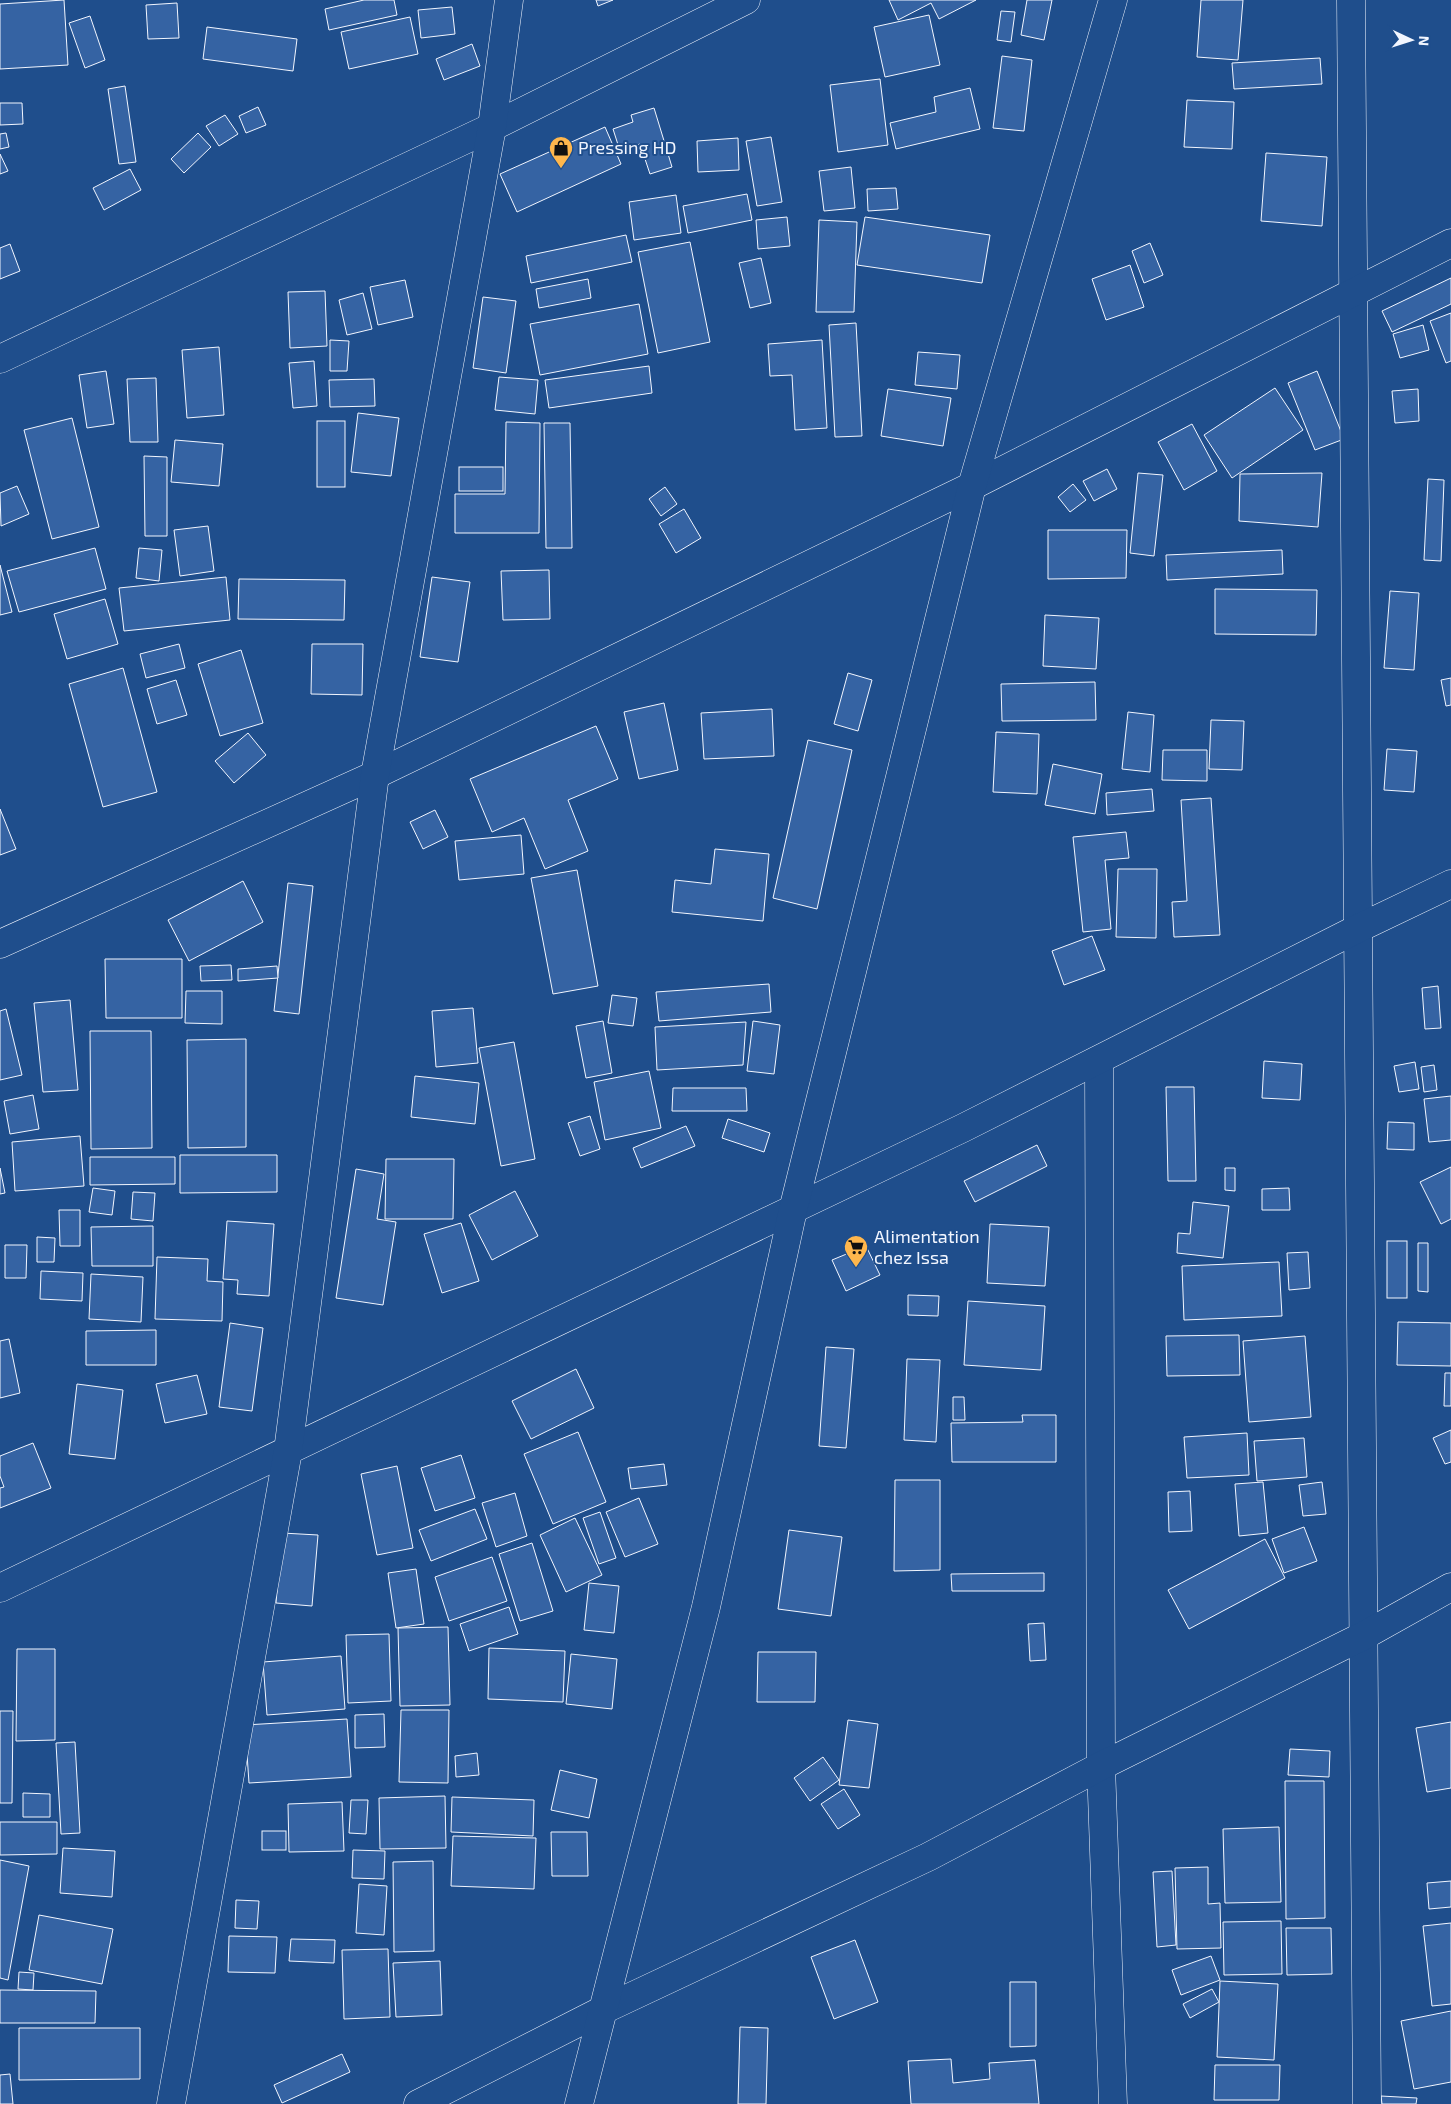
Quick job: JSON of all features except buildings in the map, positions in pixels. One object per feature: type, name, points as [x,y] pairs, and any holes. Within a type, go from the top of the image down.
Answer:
[{"type":"street","points":[[171,2104],[288,1451],[375,775],[492,127],[509,0]]},
{"type":"street","points":[[0,359],[492,127],[746,0]]},
{"type":"street","points":[[579,2104],[706,1607],[792,1210],[972,486],[1113,0]]},
{"type":"street","points":[[1351,0],[1352,292],[1365,1634],[1367,2104]]},
{"type":"street","points":[[0,944],[375,775],[972,486],[1451,243]]},
{"type":"street","points":[[0,1588],[963,1128],[1359,928],[1451,884]]},
{"type":"street","points":[[1099,1060],[1101,1766],[1113,2104]]},
{"type":"street","points":[[418,2104],[604,2010],[928,1857],[1101,1766],[1365,1634],[1451,1587]]},
{"type":"place","name":"Pressing HD","points":[[561,169]]},
{"type":"place","name":"Alimentation chez Issa","points":[[856,1268]]}]
